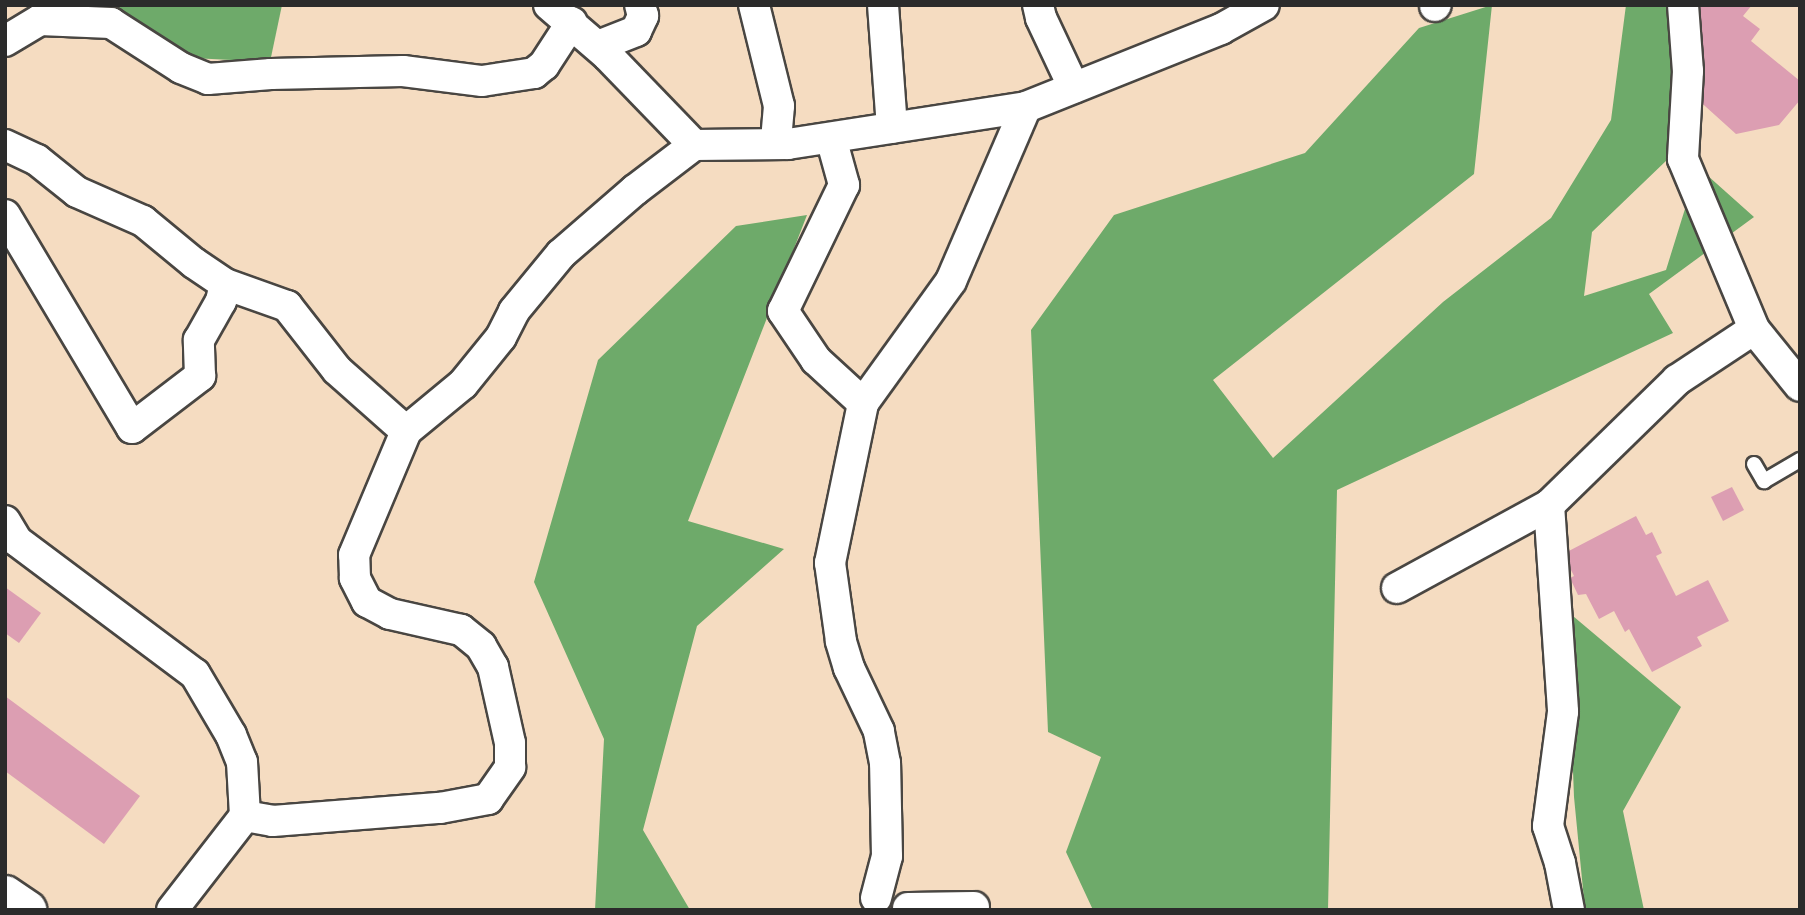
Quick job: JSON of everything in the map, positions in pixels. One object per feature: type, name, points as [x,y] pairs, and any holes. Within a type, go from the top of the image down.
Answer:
[{"type":"street","points":[[598,46],[636,31],[643,16],[640,5]]},
{"type":"street","points":[[754,5],[779,106],[776,144]]},
{"type":"street","points":[[883,5],[892,128]]},
{"type":"street","points":[[1038,5],[1041,18],[1074,88]]},
{"type":"street","points":[[245,816],[273,821],[440,808],[488,799],[510,767],[510,743],[493,667],[481,646],[461,630],[390,614],[367,602],[355,579],[354,555],[407,431],[463,384],[501,337],[514,310],[561,254],[635,190],[694,145],[776,144],[831,138],[1026,107],[1221,29],[1264,5]]},
{"type":"street","points":[[1683,5],[1688,71],[1683,159],[1754,329],[1800,386]]},
{"type":"street","points":[[5,41],[40,20],[111,23],[181,68],[208,79],[271,74],[402,71],[482,81],[534,73],[544,65],[560,14],[598,46],[694,145]]},
{"type":"street","points":[[876,898],[887,856],[885,763],[879,731],[849,668],[841,641],[830,563],[863,404],[951,281],[1026,107]]},
{"type":"street","points":[[831,138],[844,185],[783,311],[816,360],[863,404]]},
{"type":"street","points":[[5,145],[37,160],[77,192],[143,221],[194,264],[225,284],[288,306],[337,370],[407,431]]},
{"type":"street","points":[[5,215],[132,428],[201,376],[199,340],[221,301],[225,284]]},
{"type":"street","points":[[1397,588],[1549,505],[1677,380],[1754,329]]},
{"type":"street","points":[[1549,505],[1563,712],[1548,826],[1560,863],[1569,910]]},
{"type":"street","points":[[5,521],[17,541],[195,674],[231,735],[242,762],[245,816],[172,910]]},
{"type":"street","points":[[887,856],[909,909],[974,907]]},
{"type":"street","points":[[5,895],[27,910]]},
{"type":"lane","points":[[1754,464],[1764,481],[1800,460]]},
{"type":"green space","points":[[38,5],[282,5],[270,62],[192,58]]},
{"type":"green space","points":[[1492,5],[1474,174],[1213,380],[1273,458],[1443,302],[1551,218],[1611,120],[1626,5],[1674,5],[1680,77],[1668,159],[1592,232],[1584,296],[1666,270],[1698,167],[1754,217],[1649,294],[1673,333],[1337,490],[1328,910],[1093,910],[1066,852],[1101,757],[1048,732],[1031,330],[1114,215],[1305,153],[1419,28]]},
{"type":"green space","points":[[807,215],[688,521],[784,549],[697,626],[643,830],[690,910],[595,910],[604,739],[534,582],[598,360],[736,226]]},
{"type":"green space","points":[[1567,611],[1681,707],[1623,811],[1644,910],[1585,910],[1574,797]]},
{"type":"building","points":[[1694,5],[1752,5],[1743,16],[1760,29],[1751,41],[1800,81],[1800,100],[1779,125],[1736,134],[1695,97]]},
{"type":"building","points":[[1732,487],[1744,510],[1723,521],[1711,497]]},
{"type":"building","points":[[1636,516],[1646,535],[1652,532],[1662,553],[1656,556],[1676,596],[1708,580],[1729,621],[1697,637],[1702,646],[1652,672],[1629,629],[1625,632],[1614,611],[1599,619],[1586,594],[1578,595],[1570,578],[1574,576],[1563,554]]},
{"type":"building","points":[[5,587],[41,613],[19,643],[5,633]]},
{"type":"building","points":[[5,696],[140,796],[104,844],[5,771]]}]
